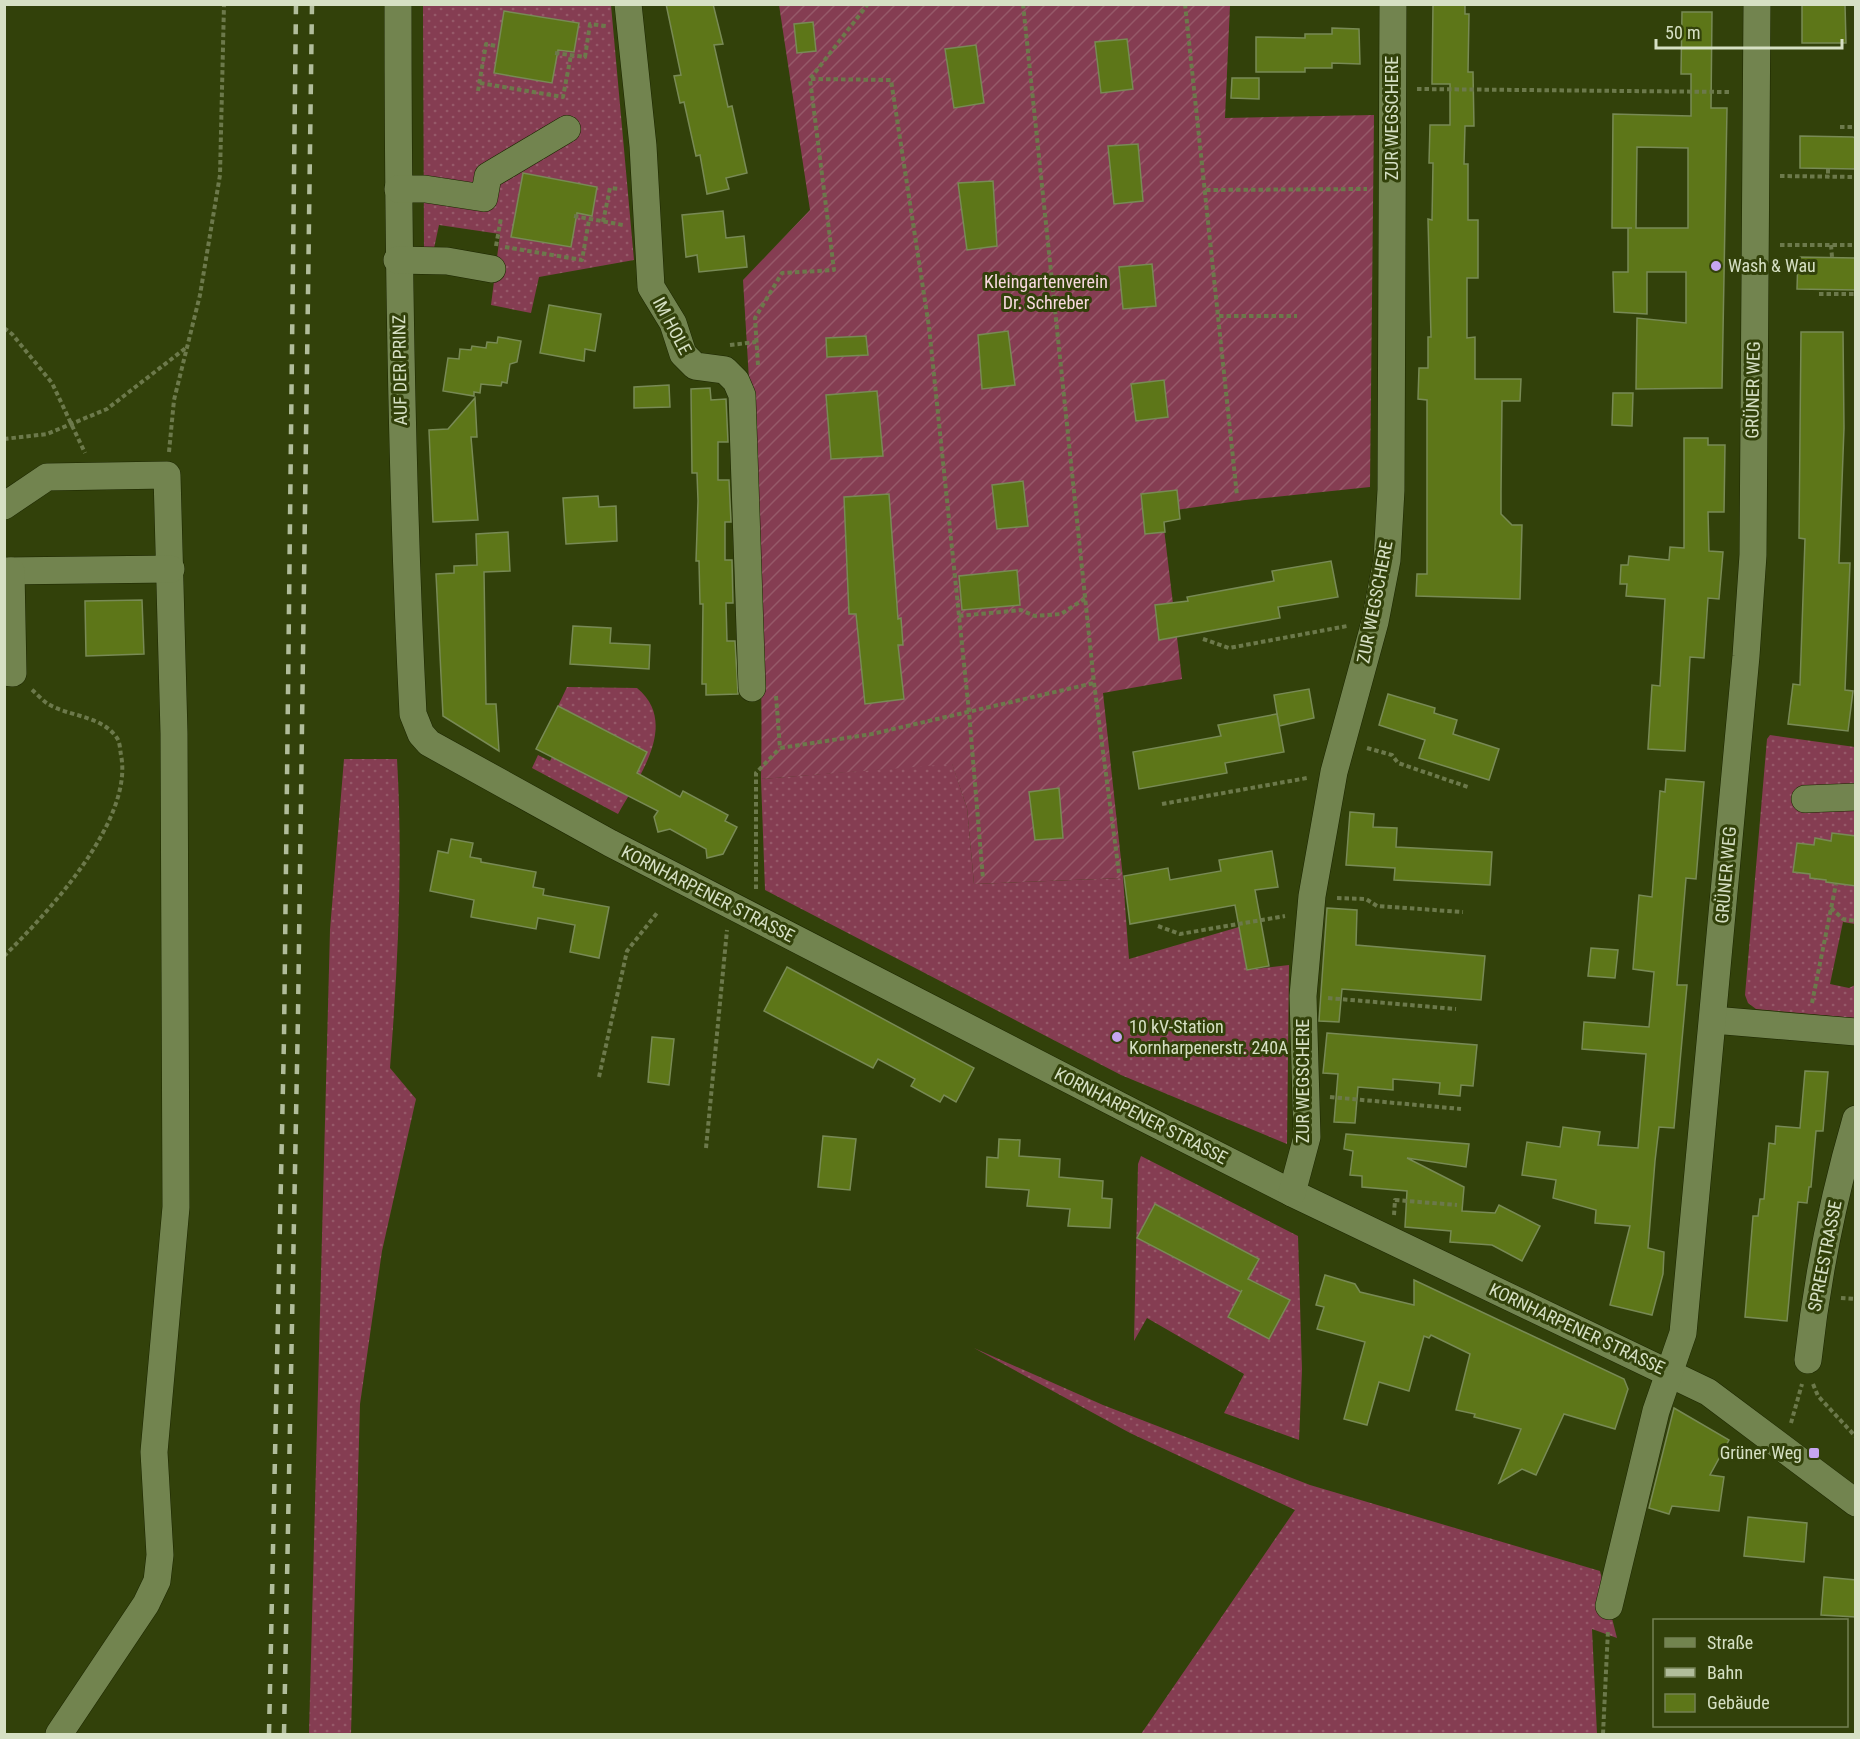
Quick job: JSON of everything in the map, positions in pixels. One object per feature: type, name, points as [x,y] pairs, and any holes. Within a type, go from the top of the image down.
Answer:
[{"type":"street","name":"AUF DER PRINZ","points":[[398,4],[397,260],[404,535],[413,714],[421,734]]},
{"type":"street","name":"ZUR WEGSCHERE","points":[[1292,1192],[1307,1137],[1303,996],[1311,904],[1334,772],[1375,622],[1387,560],[1391,490],[1393,4]]},
{"type":"street","name":"GRÜNER WEG","points":[[1609,1606],[1656,1411],[1671,1374],[1683,1333],[1713,1020],[1753,555],[1757,4]]},
{"type":"street","name":"IM HOLE","points":[[629,17],[643,146],[651,287],[673,323],[683,354],[695,366],[725,370],[736,381],[742,395],[764,688]]},
{"type":"street","points":[[398,189],[425,189],[484,198],[488,176],[567,129]]},
{"type":"street","points":[[397,260],[447,261],[494,257]]},
{"type":"street","points":[[4,506],[47,477],[167,475],[174,733],[176,1207],[154,1452],[160,1555],[157,1581],[146,1604],[59,1734]]},
{"type":"street","points":[[9,672],[8,571],[171,569]]},
{"type":"street","name":"KORNHARPENER STRASSE","points":[[421,734],[444,753],[740,911],[1292,1192],[1708,1392],[1856,1503]]},
{"type":"street","points":[[1805,799],[1856,797]]},
{"type":"street","points":[[1713,1020],[1856,1032]]},
{"type":"street","name":"SPREESTRASSE","points":[[1808,1360],[1815,1296],[1842,1168],[1856,1119]]},
{"type":"path","points":[[167,475],[174,400],[200,295],[220,175],[224,4]]},
{"type":"path","points":[[758,377],[755,318],[782,273],[834,270],[810,79],[868,4]]},
{"type":"path","points":[[1023,4],[1094,683],[1119,873]]},
{"type":"path","points":[[1185,4],[1237,496]]},
{"type":"path","points":[[555,53],[585,57],[590,24],[629,17]]},
{"type":"path","points":[[478,91],[486,44],[496,46]]},
{"type":"path","points":[[480,83],[563,97],[571,55]]},
{"type":"path","points":[[810,79],[891,80],[929,327],[969,712],[982,879]]},
{"type":"path","points":[[1392,89],[1755,93]]},
{"type":"path","points":[[1840,127],[1856,127]]},
{"type":"path","points":[[1828,169],[1828,177]]},
{"type":"path","points":[[1755,176],[1856,177]]},
{"type":"path","points":[[603,222],[610,188],[645,194]]},
{"type":"path","points":[[1206,190],[1391,189]]},
{"type":"path","points":[[503,208],[494,257],[582,260],[589,220]]},
{"type":"path","points":[[574,216],[626,226]]},
{"type":"path","points":[[1755,245],[1856,245]]},
{"type":"path","points":[[1831,245],[1832,257]]},
{"type":"path","points":[[1819,294],[1856,294]]},
{"type":"path","points":[[1219,316],[1297,316]]},
{"type":"path","points":[[4,328],[12,334],[52,383],[74,424],[95,476]]},
{"type":"path","points":[[4,439],[47,434],[107,409],[187,346]]},
{"type":"path","points":[[959,616],[1021,610],[1035,616],[1061,614],[1086,598]]},
{"type":"path","points":[[1203,639],[1229,648],[1308,632],[1375,622]]},
{"type":"path","points":[[4,956],[34,926],[77,875],[113,813],[124,770],[118,739],[103,724],[47,704],[9,672]]},
{"type":"path","points":[[706,1148],[740,911],[756,893],[756,773],[780,748],[872,734],[1094,683]]},
{"type":"path","points":[[764,688],[780,748]]},
{"type":"path","points":[[1342,741],[1392,755],[1398,763],[1468,787]]},
{"type":"path","points":[[1162,804],[1334,772]]},
{"type":"path","points":[[1813,998],[1836,884]]},
{"type":"path","points":[[1158,926],[1180,934],[1311,904],[1366,899],[1377,906],[1462,912]]},
{"type":"path","points":[[1830,907],[1843,919],[1856,921]]},
{"type":"path","points":[[599,1077],[627,951],[657,913]]},
{"type":"path","points":[[1303,996],[1456,1009]]},
{"type":"path","points":[[1306,1094],[1461,1109]]},
{"type":"path","points":[[1392,1240],[1395,1200],[1457,1205]]},
{"type":"path","points":[[1440,1211],[1441,1204]]},
{"type":"path","points":[[1808,1360],[1808,1369],[1818,1396],[1856,1437]]},
{"type":"path","points":[[1784,1450],[1808,1360]]},
{"type":"path","points":[[1603,1734],[1609,1606]]},
{"type":"green space","points":[[423,5],[611,5],[634,260],[539,277],[531,313],[491,305],[500,234],[439,225],[433,253],[424,252]]},
{"type":"green space","name":"Kleingartenverein Dr. Schreber","points":[[779,5],[1230,5],[1225,118],[1374,115],[1370,487],[1245,500],[1162,512],[1182,679],[1103,693],[1123,878],[974,884],[967,808],[952,764],[761,779],[759,591],[743,280],[810,210]]},
{"type":"green space","points":[[567,687],[637,688],[649,702],[655,717],[655,734],[651,751],[618,814],[532,768],[538,755],[550,761],[552,757],[625,794],[647,752],[558,706]]},
{"type":"green space","points":[[1770,735],[1855,747],[1855,924],[1843,922],[1830,984],[1849,988],[1855,985],[1855,1018],[1756,1009],[1748,1003],[1745,995],[1767,739]]},
{"type":"green space","points":[[344,759],[397,759],[400,836],[399,914],[390,1068],[416,1099],[382,1251],[360,1404],[351,1734],[309,1734],[330,930]]},
{"type":"green space","points":[[952,763],[967,808],[974,884],[1123,878],[1129,959],[1239,927],[1247,970],[1289,965],[1287,1144],[1121,1075],[765,890],[761,779]]},
{"type":"green space","points":[[1141,1156],[1298,1236],[1302,1370],[1299,1440],[1224,1413],[1244,1374],[1147,1318],[1134,1341],[1138,1164]]},
{"type":"green space","points":[[974,1348],[1103,1405],[1310,1485],[1600,1571],[1617,1638],[1592,1629],[1597,1734],[1141,1734],[1295,1510],[1130,1433]]},
{"type":"building","points":[[666,4],[713,4],[723,44],[714,45],[728,107],[732,106],[747,173],[726,178],[729,189],[707,194],[700,155],[696,156],[684,102],[680,103],[674,76],[681,75]]},
{"type":"building","points":[[1433,4],[1465,4],[1465,14],[1469,14],[1468,72],[1473,72],[1474,126],[1465,126],[1464,164],[1468,164],[1468,220],[1478,220],[1478,278],[1467,278],[1467,338],[1475,337],[1475,379],[1521,379],[1520,401],[1502,401],[1501,492],[1501,514],[1512,525],[1522,525],[1520,599],[1416,596],[1417,574],[1427,574],[1427,400],[1418,399],[1419,368],[1428,368],[1428,337],[1431,337],[1428,219],[1432,220],[1433,163],[1429,163],[1430,125],[1450,125],[1450,84],[1432,84]]},
{"type":"building","points":[[1802,4],[1845,4],[1846,43],[1802,43]]},
{"type":"building","points":[[504,11],[579,23],[574,52],[558,50],[552,83],[494,73]]},
{"type":"building","points":[[1682,12],[1712,12],[1711,108],[1727,108],[1722,388],[1636,389],[1637,318],[1686,323],[1686,272],[1647,272],[1647,314],[1614,312],[1613,272],[1628,272],[1628,228],[1612,228],[1613,114],[1691,116],[1691,74],[1681,74]],"holes":[[[1637,147],[1688,148],[1688,228],[1636,228]]]},
{"type":"building","points":[[813,22],[816,51],[797,53],[794,24]]},
{"type":"building","points":[[1332,28],[1359,29],[1360,64],[1332,63],[1332,68],[1305,68],[1305,72],[1256,72],[1256,37],[1305,38],[1305,34],[1332,34]]},
{"type":"building","points":[[1127,39],[1133,89],[1101,93],[1095,42]]},
{"type":"building","points":[[976,45],[984,103],[954,108],[945,49]]},
{"type":"building","points":[[1232,78],[1259,78],[1259,99],[1231,98]]},
{"type":"building","points":[[1800,136],[1853,137],[1856,139],[1856,169],[1800,168]]},
{"type":"building","points":[[1138,144],[1143,201],[1114,204],[1108,146]]},
{"type":"building","points":[[523,173],[597,187],[592,216],[577,213],[571,247],[511,237]]},
{"type":"building","points":[[993,181],[997,246],[967,250],[958,183]]},
{"type":"building","points":[[723,211],[726,238],[744,236],[747,267],[699,272],[697,255],[686,257],[682,215]]},
{"type":"building","points":[[1798,257],[1856,258],[1856,290],[1797,289]]},
{"type":"building","points":[[1152,264],[1156,306],[1123,309],[1119,267]]},
{"type":"building","points":[[549,305],[601,314],[595,351],[585,349],[584,361],[540,353]]},
{"type":"building","points":[[1008,331],[1015,385],[982,389],[978,335]]},
{"type":"building","points":[[1801,332],[1843,332],[1844,428],[1839,563],[1850,563],[1845,690],[1853,691],[1848,731],[1788,724],[1793,684],[1800,685],[1805,539],[1799,538]]},
{"type":"building","points":[[866,336],[868,355],[827,357],[826,338]]},
{"type":"building","points":[[498,337],[521,341],[517,362],[510,364],[507,383],[502,382],[501,386],[481,384],[480,393],[474,392],[474,396],[443,391],[448,358],[459,359],[460,349],[471,350],[472,346],[486,348],[487,342],[497,343]]},
{"type":"building","points":[[1164,380],[1168,417],[1136,421],[1131,384]]},
{"type":"building","points":[[669,385],[670,407],[634,408],[634,387]]},
{"type":"building","points":[[710,388],[711,400],[726,399],[728,442],[718,442],[718,480],[729,480],[731,522],[725,522],[725,560],[732,560],[733,603],[726,603],[727,641],[735,641],[738,694],[706,695],[706,684],[702,684],[703,604],[700,604],[699,561],[696,561],[698,501],[697,473],[692,473],[691,389]]},
{"type":"building","points":[[877,391],[883,456],[831,459],[826,395]]},
{"type":"building","points":[[1613,393],[1633,393],[1632,426],[1612,425]]},
{"type":"building","points":[[475,398],[477,437],[471,437],[478,520],[433,522],[429,430],[448,429]]},
{"type":"building","points":[[1684,438],[1708,438],[1708,445],[1725,445],[1724,512],[1708,512],[1709,551],[1723,552],[1719,599],[1708,598],[1704,658],[1690,657],[1685,751],[1648,749],[1652,685],[1660,686],[1665,599],[1626,596],[1627,584],[1620,584],[1621,565],[1628,565],[1629,556],[1669,560],[1670,547],[1684,548]]},
{"type":"building","points":[[1023,481],[1028,526],[997,529],[992,485]]},
{"type":"building","points":[[1177,490],[1180,519],[1164,522],[1165,532],[1145,534],[1141,494]]},
{"type":"building","points":[[889,494],[898,619],[901,618],[903,645],[898,645],[904,699],[865,704],[856,614],[849,614],[844,497]]},
{"type":"building","points":[[598,496],[599,507],[616,506],[617,541],[566,544],[563,498]]},
{"type":"building","points":[[508,532],[510,571],[484,572],[486,704],[496,704],[499,751],[443,716],[436,574],[454,573],[454,566],[477,565],[476,534]]},
{"type":"building","points":[[1331,561],[1338,597],[1278,607],[1280,618],[1159,640],[1155,605],[1188,601],[1187,597],[1274,581],[1272,571]]},
{"type":"building","points":[[1017,570],[1020,605],[962,610],[959,576]]},
{"type":"building","points":[[142,600],[144,654],[86,656],[85,601]]},
{"type":"building","points":[[573,626],[611,628],[610,643],[650,645],[649,669],[570,664]]},
{"type":"building","points":[[1309,689],[1314,718],[1279,726],[1274,695]]},
{"type":"building","points":[[1388,694],[1435,708],[1434,713],[1457,720],[1453,734],[1499,749],[1489,780],[1419,758],[1425,740],[1379,725]]},
{"type":"building","points":[[558,706],[647,752],[637,773],[680,797],[683,791],[728,815],[725,821],[737,827],[723,854],[707,858],[706,849],[670,829],[658,832],[654,817],[658,811],[536,749]]},
{"type":"building","points":[[1277,714],[1284,752],[1225,763],[1227,773],[1139,789],[1133,752],[1221,736],[1218,725]]},
{"type":"building","points":[[1666,779],[1704,782],[1696,879],[1686,878],[1677,985],[1687,985],[1674,1128],[1659,1127],[1655,1161],[1648,1248],[1664,1252],[1663,1274],[1652,1315],[1610,1305],[1630,1226],[1595,1223],[1596,1210],[1553,1198],[1556,1180],[1522,1175],[1527,1142],[1560,1147],[1563,1127],[1600,1132],[1598,1145],[1638,1148],[1646,1054],[1582,1049],[1584,1022],[1649,1027],[1654,972],[1633,969],[1639,895],[1652,897],[1660,791],[1665,792]]},
{"type":"building","points":[[1059,788],[1063,838],[1035,840],[1029,792]]},
{"type":"building","points":[[1350,812],[1374,814],[1373,827],[1397,828],[1396,847],[1492,852],[1490,885],[1394,880],[1395,868],[1346,865]]},
{"type":"building","points":[[1832,833],[1856,836],[1856,886],[1826,882],[1826,880],[1810,878],[1810,874],[1793,872],[1797,843],[1814,845],[1815,838],[1831,841]]},
{"type":"building","points":[[451,839],[473,843],[470,857],[481,859],[481,862],[536,872],[533,887],[544,889],[543,895],[609,907],[599,958],[570,952],[575,925],[538,918],[536,929],[471,917],[474,900],[430,891],[438,851],[448,853]]},
{"type":"building","points":[[1272,851],[1278,887],[1255,890],[1269,966],[1247,970],[1235,905],[1130,924],[1124,876],[1168,868],[1170,880],[1221,871],[1219,860]]},
{"type":"building","points":[[1327,908],[1357,910],[1356,945],[1485,956],[1481,1000],[1342,989],[1339,1022],[1319,1021]]},
{"type":"building","points":[[1591,948],[1618,950],[1615,978],[1588,976]]},
{"type":"building","points":[[787,967],[974,1068],[956,1102],[944,1095],[940,1102],[911,1086],[915,1079],[878,1059],[873,1068],[764,1011]]},
{"type":"building","points":[[1327,1033],[1477,1045],[1473,1086],[1461,1085],[1460,1096],[1439,1094],[1440,1083],[1393,1079],[1393,1090],[1358,1087],[1355,1123],[1334,1122],[1338,1074],[1323,1073]]},
{"type":"building","points":[[652,1037],[674,1039],[669,1085],[648,1082]]},
{"type":"building","points":[[1805,1071],[1828,1072],[1823,1131],[1816,1131],[1811,1187],[1809,1187],[1807,1203],[1798,1202],[1787,1321],[1745,1317],[1753,1216],[1758,1216],[1760,1199],[1764,1199],[1769,1143],[1775,1144],[1776,1126],[1800,1128]]},
{"type":"building","points":[[1346,1134],[1469,1144],[1466,1167],[1407,1158],[1464,1187],[1462,1211],[1495,1213],[1499,1205],[1540,1226],[1522,1261],[1492,1245],[1450,1242],[1451,1231],[1405,1227],[1407,1191],[1362,1187],[1362,1176],[1350,1175],[1353,1151],[1344,1149]]},
{"type":"building","points":[[823,1136],[856,1139],[850,1190],[818,1187]]},
{"type":"building","points":[[999,1139],[1020,1140],[1019,1156],[1060,1159],[1059,1177],[1103,1181],[1102,1198],[1112,1199],[1110,1228],[1068,1226],[1070,1209],[1027,1206],[1029,1190],[986,1187],[987,1157],[998,1158]]},
{"type":"building","points":[[1155,1204],[1259,1259],[1248,1279],[1290,1300],[1269,1339],[1228,1317],[1241,1292],[1137,1238]]},
{"type":"building","points":[[1325,1275],[1355,1284],[1360,1292],[1414,1305],[1414,1280],[1624,1379],[1628,1389],[1615,1429],[1564,1414],[1536,1475],[1522,1469],[1499,1483],[1521,1429],[1456,1410],[1470,1354],[1431,1335],[1429,1338],[1424,1336],[1409,1391],[1379,1382],[1367,1425],[1344,1419],[1365,1342],[1317,1329],[1324,1307],[1316,1305]]},
{"type":"building","points":[[1674,1408],[1729,1440],[1710,1475],[1724,1477],[1719,1511],[1672,1506],[1669,1514],[1649,1508]]},
{"type":"building","points":[[1748,1517],[1807,1523],[1804,1562],[1744,1556]]},
{"type":"building","points":[[1824,1577],[1856,1580],[1856,1617],[1821,1615]]},
{"type":"railway","points":[[269,1734],[284,1038],[296,4]]},
{"type":"railway","points":[[284,1734],[298,1015],[312,4]]},
{"type":"place","name":"Wash & Wau","points":[[1716,266]]},
{"type":"place","name":"10 kV-Station Kornharpenerstr. 240A","points":[[1117,1037]]},
{"type":"place","name":"Grüner Weg","points":[[1814,1453]]}]
